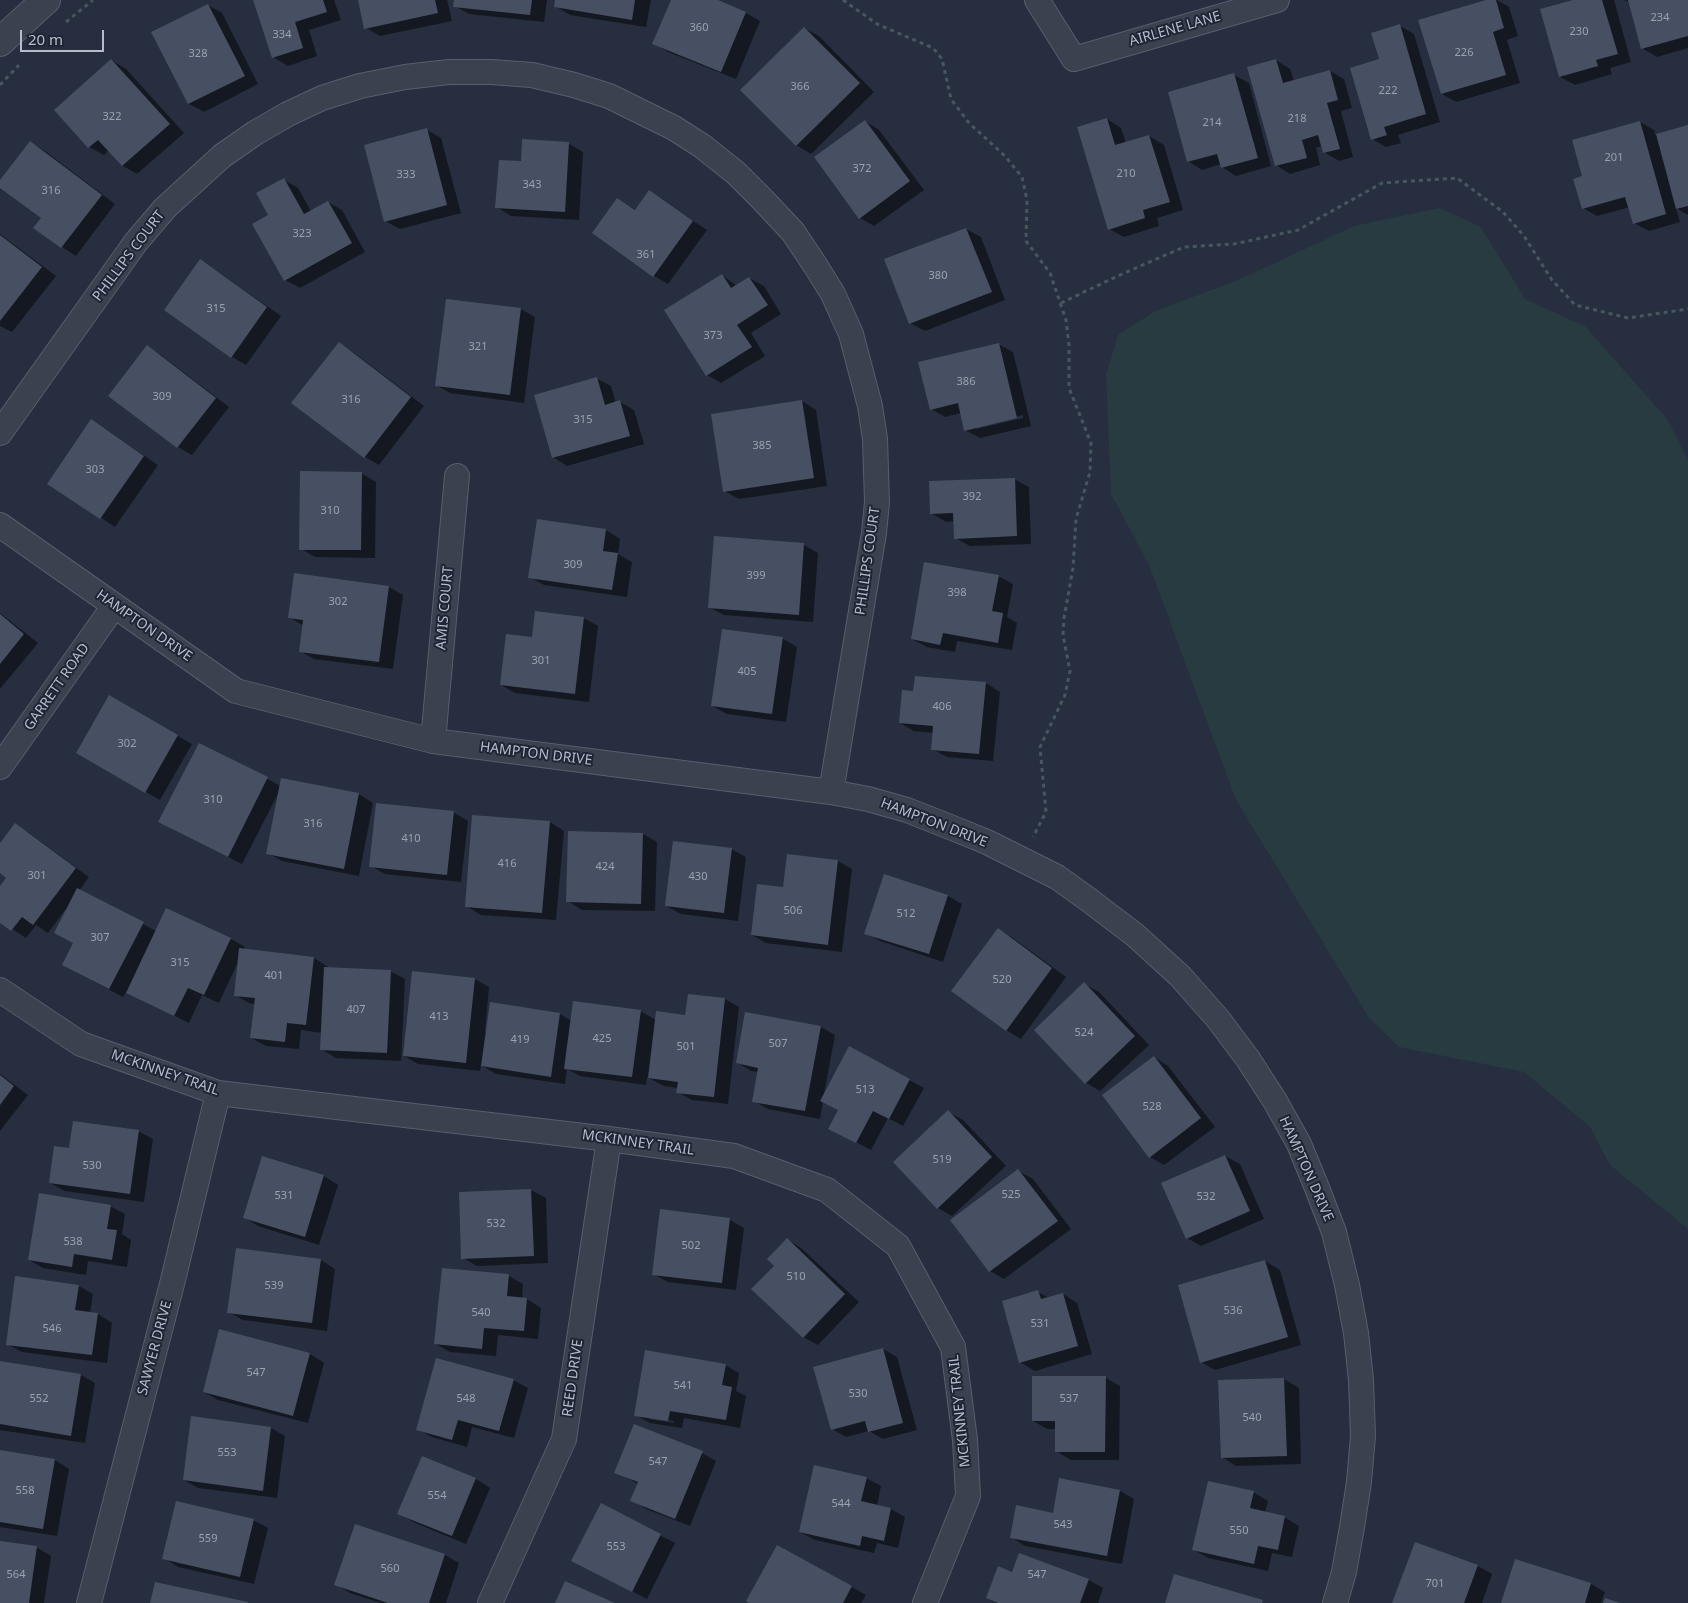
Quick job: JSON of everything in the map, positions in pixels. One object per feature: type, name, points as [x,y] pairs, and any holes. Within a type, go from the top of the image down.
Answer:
[{"type":"street","points":[[0,42],[46,0]]},
{"type":"street","name":"AIRLENE LANE","points":[[1037,0],[1074,59],[1277,0]]},
{"type":"street","name":"PHILLIPS COURT","points":[[0,433],[136,242],[165,208],[222,156],[255,133],[288,114],[322,98],[360,86],[405,77],[449,72],[491,72],[532,75],[609,96],[674,128],[702,146],[736,173],[792,232],[833,294],[851,334],[870,406],[875,440],[877,502],[874,533],[831,792]]},
{"type":"street","name":"AMIS COURT","points":[[433,741],[457,476]]},
{"type":"street","name":"HAMPTON DRIVE","points":[[0,525],[236,691],[433,741],[831,792],[868,799],[908,810],[987,842],[1057,878],[1135,935],[1180,976],[1218,1019],[1248,1059],[1276,1101],[1299,1144],[1334,1232],[1356,1333],[1361,1380],[1363,1436],[1359,1482],[1344,1572],[1335,1603]]},
{"type":"street","name":"GARRETT ROAD","points":[[0,768],[114,606]]},
{"type":"street","name":"MCKINNEY TRAIL","points":[[0,990],[81,1044],[218,1093],[608,1139],[734,1156],[827,1190],[898,1246],[953,1347],[965,1440],[968,1496],[925,1603]]},
{"type":"street","name":"SAWYER DRIVE","points":[[89,1603],[173,1280],[218,1093]]},
{"type":"street","name":"REED DRIVE","points":[[490,1603],[564,1439],[608,1139]]},
{"type":"path","points":[[843,0],[878,24],[933,48],[942,59],[951,99],[969,123],[1005,156],[1022,177],[1027,200],[1026,241],[1050,273],[1066,320],[1069,344],[1069,388],[1091,443],[1090,472],[1076,519],[1074,568],[1064,618],[1063,635],[1070,671],[1066,695],[1040,747],[1046,812],[1022,860]]},
{"type":"path","points":[[1061,304],[1122,274],[1184,247],[1234,244],[1298,230],[1382,183],[1457,178],[1504,212],[1524,236],[1552,280],[1575,305],[1628,318],[1688,309]]},
{"type":"green space","points":[[1440,208],[1481,227],[1525,299],[1586,327],[1667,419],[1688,459],[1688,1229],[1610,1165],[1590,1127],[1524,1072],[1399,1047],[1369,1018],[1236,800],[1149,565],[1111,494],[1106,375],[1118,335],[1155,311],[1236,281],[1354,226]]},
{"type":"building","points":[[253,0],[323,0],[327,12],[295,22],[303,48],[272,58]]},
{"type":"building","points":[[358,0],[435,0],[438,13],[364,29]]},
{"type":"building","points":[[454,0],[532,0],[530,15],[453,7]]},
{"type":"building","points":[[555,0],[635,0],[632,20],[554,7]]},
{"type":"building","points":[[671,0],[718,0],[746,12],[721,72],[652,44]]},
{"type":"building","points":[[1486,0],[1496,0],[1504,28],[1493,32],[1506,75],[1441,94],[1418,20]]},
{"type":"building","points":[[1573,0],[1602,0],[1618,54],[1596,60],[1598,66],[1559,77],[1540,9]]},
{"type":"building","points":[[1628,0],[1688,0],[1688,36],[1641,49]]},
{"type":"building","points":[[208,4],[245,76],[188,104],[151,32]]},
{"type":"building","points":[[1400,24],[1426,114],[1384,127],[1387,135],[1371,140],[1350,68],[1379,59],[1371,33]]},
{"type":"building","points":[[804,27],[860,83],[796,146],[740,90]]},
{"type":"building","points":[[111,59],[170,124],[122,166],[98,140],[88,148],[54,110]]},
{"type":"building","points":[[1276,59],[1283,83],[1330,70],[1338,100],[1327,103],[1340,149],[1323,153],[1318,135],[1302,140],[1307,158],[1275,166],[1247,67]]},
{"type":"building","points":[[1234,73],[1258,158],[1221,168],[1217,154],[1187,162],[1168,92]]},
{"type":"building","points":[[1107,118],[1115,145],[1149,135],[1170,202],[1143,210],[1145,218],[1108,230],[1077,127]]},
{"type":"building","points":[[865,120],[910,181],[859,219],[814,157]]},
{"type":"building","points":[[1640,121],[1666,214],[1633,224],[1625,197],[1582,209],[1573,179],[1582,176],[1572,140]]},
{"type":"building","points":[[1688,125],[1688,206],[1676,209],[1656,134]]},
{"type":"building","points":[[427,128],[447,205],[384,222],[364,145]]},
{"type":"building","points":[[522,139],[569,142],[565,212],[495,208],[499,160],[521,161]]},
{"type":"building","points":[[30,141],[102,195],[61,248],[33,228],[41,218],[0,188],[0,180]]},
{"type":"building","points":[[284,178],[304,214],[328,201],[352,243],[284,281],[252,224],[268,215],[256,193]]},
{"type":"building","points":[[649,190],[693,221],[653,277],[592,233],[617,198],[635,210]]},
{"type":"building","points":[[966,228],[992,292],[909,324],[884,259]]},
{"type":"building","points":[[0,235],[42,267],[0,321]]},
{"type":"building","points":[[200,259],[267,307],[231,358],[164,310]]},
{"type":"building","points":[[722,274],[731,288],[749,277],[768,305],[737,325],[752,347],[706,376],[664,310]]},
{"type":"building","points":[[446,299],[521,308],[510,395],[435,386]]},
{"type":"building","points":[[339,342],[411,397],[364,458],[291,403]]},
{"type":"building","points":[[999,343],[1017,418],[964,431],[958,403],[930,410],[918,362]]},
{"type":"building","points":[[147,345],[216,398],[177,448],[108,396]]},
{"type":"building","points":[[597,377],[605,405],[620,400],[630,436],[552,458],[534,395]]},
{"type":"building","points":[[802,400],[814,478],[723,492],[711,414]]},
{"type":"building","points":[[91,419],[144,456],[100,519],[47,484]]},
{"type":"building","points":[[300,471],[362,472],[361,550],[299,550]]},
{"type":"building","points":[[1015,478],[1017,536],[954,539],[953,513],[930,514],[929,481]]},
{"type":"building","points":[[537,519],[606,529],[603,551],[618,553],[612,590],[528,578]]},
{"type":"building","points":[[714,536],[804,543],[799,615],[708,608]]},
{"type":"building","points":[[924,562],[999,575],[992,611],[1003,613],[998,643],[943,633],[940,645],[911,639]]},
{"type":"building","points":[[294,573],[389,586],[379,662],[299,652],[303,620],[288,618]]},
{"type":"building","points":[[535,611],[584,617],[575,694],[500,685],[506,634],[532,637]]},
{"type":"building","points":[[0,614],[24,634],[0,664]]},
{"type":"building","points":[[722,629],[783,637],[772,714],[711,706]]},
{"type":"building","points":[[915,676],[986,682],[979,754],[931,750],[933,726],[899,723],[902,690],[913,691]]},
{"type":"building","points":[[109,695],[178,735],[145,793],[76,753]]},
{"type":"building","points":[[199,743],[268,777],[228,857],[158,822]]},
{"type":"building","points":[[281,778],[359,793],[344,869],[266,854]]},
{"type":"building","points":[[376,803],[454,811],[447,875],[369,867]]},
{"type":"building","points":[[472,815],[550,821],[542,913],[465,907]]},
{"type":"building","points":[[15,823],[76,868],[33,925],[22,917],[11,931],[0,923],[0,886],[6,878],[0,873],[0,843]]},
{"type":"building","points":[[568,831],[643,833],[641,904],[566,902]]},
{"type":"building","points":[[673,841],[732,848],[724,913],[665,906]]},
{"type":"building","points":[[787,854],[838,860],[828,945],[751,935],[757,884],[783,887]]},
{"type":"building","points":[[884,874],[948,895],[929,954],[864,934]]},
{"type":"building","points":[[77,888],[144,922],[109,989],[62,965],[73,943],[54,933]]},
{"type":"building","points":[[166,908],[231,938],[204,995],[188,988],[174,1016],[126,993]]},
{"type":"building","points":[[998,928],[1052,968],[1006,1031],[951,991]]},
{"type":"building","points":[[239,948],[314,957],[306,1025],[287,1023],[285,1042],[250,1038],[255,998],[234,996]]},
{"type":"building","points":[[324,967],[391,970],[387,1053],[320,1050]]},
{"type":"building","points":[[412,971],[475,978],[466,1063],[403,1056]]},
{"type":"building","points":[[1084,982],[1135,1036],[1085,1084],[1034,1030]]},
{"type":"building","points":[[688,994],[725,998],[714,1097],[676,1093],[678,1082],[648,1078],[656,1011],[685,1015]]},
{"type":"building","points":[[573,1001],[641,1010],[632,1077],[564,1069]]},
{"type":"building","points":[[490,1002],[560,1013],[551,1077],[481,1066]]},
{"type":"building","points":[[745,1012],[821,1026],[805,1111],[752,1102],[758,1068],[736,1063]]},
{"type":"building","points":[[849,1046],[910,1079],[889,1119],[873,1111],[856,1143],[828,1129],[838,1110],[820,1101]]},
{"type":"building","points":[[1154,1056],[1201,1118],[1149,1158],[1102,1095]]},
{"type":"building","points":[[0,1075],[14,1086],[0,1105]]},
{"type":"building","points":[[948,1110],[992,1157],[937,1209],[893,1162]]},
{"type":"building","points":[[73,1121],[139,1130],[130,1194],[49,1183],[54,1146],[69,1148]]},
{"type":"building","points":[[1225,1155],[1250,1211],[1186,1239],[1161,1183]]},
{"type":"building","points":[[262,1156],[324,1175],[305,1237],[243,1218]]},
{"type":"building","points":[[1018,1169],[1058,1221],[989,1272],[950,1220]]},
{"type":"building","points":[[531,1189],[534,1256],[461,1259],[459,1192]]},
{"type":"building","points":[[39,1193],[111,1205],[107,1229],[117,1230],[112,1260],[74,1254],[72,1267],[28,1260]]},
{"type":"building","points":[[660,1209],[730,1218],[722,1283],[652,1275]]},
{"type":"building","points":[[787,1238],[845,1294],[803,1338],[751,1289],[774,1266],[767,1259]]},
{"type":"building","points":[[236,1248],[321,1259],[312,1323],[227,1313]]},
{"type":"building","points":[[1265,1260],[1288,1337],[1200,1363],[1178,1285]]},
{"type":"building","points":[[442,1268],[509,1274],[507,1296],[527,1298],[524,1331],[484,1328],[482,1349],[434,1344]]},
{"type":"building","points":[[15,1276],[79,1285],[75,1310],[98,1313],[92,1355],[6,1345]]},
{"type":"building","points":[[1038,1290],[1041,1299],[1063,1293],[1078,1346],[1019,1363],[1002,1301]]},
{"type":"building","points":[[219,1329],[310,1353],[293,1416],[203,1392]]},
{"type":"building","points":[[883,1348],[903,1423],[868,1432],[865,1421],[831,1430],[813,1367]]},
{"type":"building","points":[[645,1350],[726,1364],[722,1385],[732,1387],[726,1420],[670,1411],[668,1421],[634,1416]]},
{"type":"building","points":[[436,1358],[514,1379],[499,1431],[458,1420],[452,1440],[416,1430]]},
{"type":"building","points":[[0,1361],[81,1374],[71,1436],[0,1424]]},
{"type":"building","points":[[1032,1376],[1106,1376],[1105,1452],[1055,1452],[1055,1421],[1032,1421]]},
{"type":"building","points":[[1284,1378],[1287,1456],[1221,1458],[1218,1380]]},
{"type":"building","points":[[191,1416],[271,1427],[263,1491],[183,1480]]},
{"type":"building","points":[[634,1424],[703,1451],[675,1519],[630,1501],[638,1482],[614,1473]]},
{"type":"building","points":[[0,1450],[55,1459],[43,1529],[0,1522]]},
{"type":"building","points":[[422,1456],[476,1478],[452,1536],[397,1514]]},
{"type":"building","points":[[814,1465],[867,1477],[861,1501],[891,1508],[884,1541],[862,1536],[860,1546],[799,1532]]},
{"type":"building","points":[[1059,1478],[1120,1490],[1107,1556],[1010,1538],[1016,1505],[1053,1513]]},
{"type":"building","points":[[1208,1481],[1254,1491],[1250,1508],[1285,1516],[1278,1550],[1258,1546],[1254,1564],[1192,1550]]},
{"type":"building","points":[[176,1501],[254,1519],[240,1577],[162,1559]]},
{"type":"building","points":[[601,1503],[661,1534],[632,1592],[571,1561]]},
{"type":"building","points":[[355,1524],[445,1554],[429,1603],[388,1603],[334,1585]]},
{"type":"building","points":[[0,1541],[37,1546],[29,1603],[0,1603]]},
{"type":"building","points":[[1415,1542],[1478,1565],[1464,1603],[1392,1603]]},
{"type":"building","points":[[777,1545],[852,1586],[843,1603],[749,1603],[746,1601]]},
{"type":"building","points":[[1019,1553],[1089,1579],[1080,1603],[998,1603],[986,1598],[998,1566],[1012,1572]]},
{"type":"building","points":[[1515,1559],[1591,1583],[1585,1603],[1501,1603]]},
{"type":"building","points":[[1174,1574],[1263,1600],[1262,1603],[1165,1603]]},
{"type":"building","points":[[565,1581],[615,1603],[555,1603]]},
{"type":"building","points":[[155,1582],[248,1602],[248,1603],[150,1603]]},
{"type":"building","points":[[1605,1598],[1620,1603],[1603,1603]]}]
